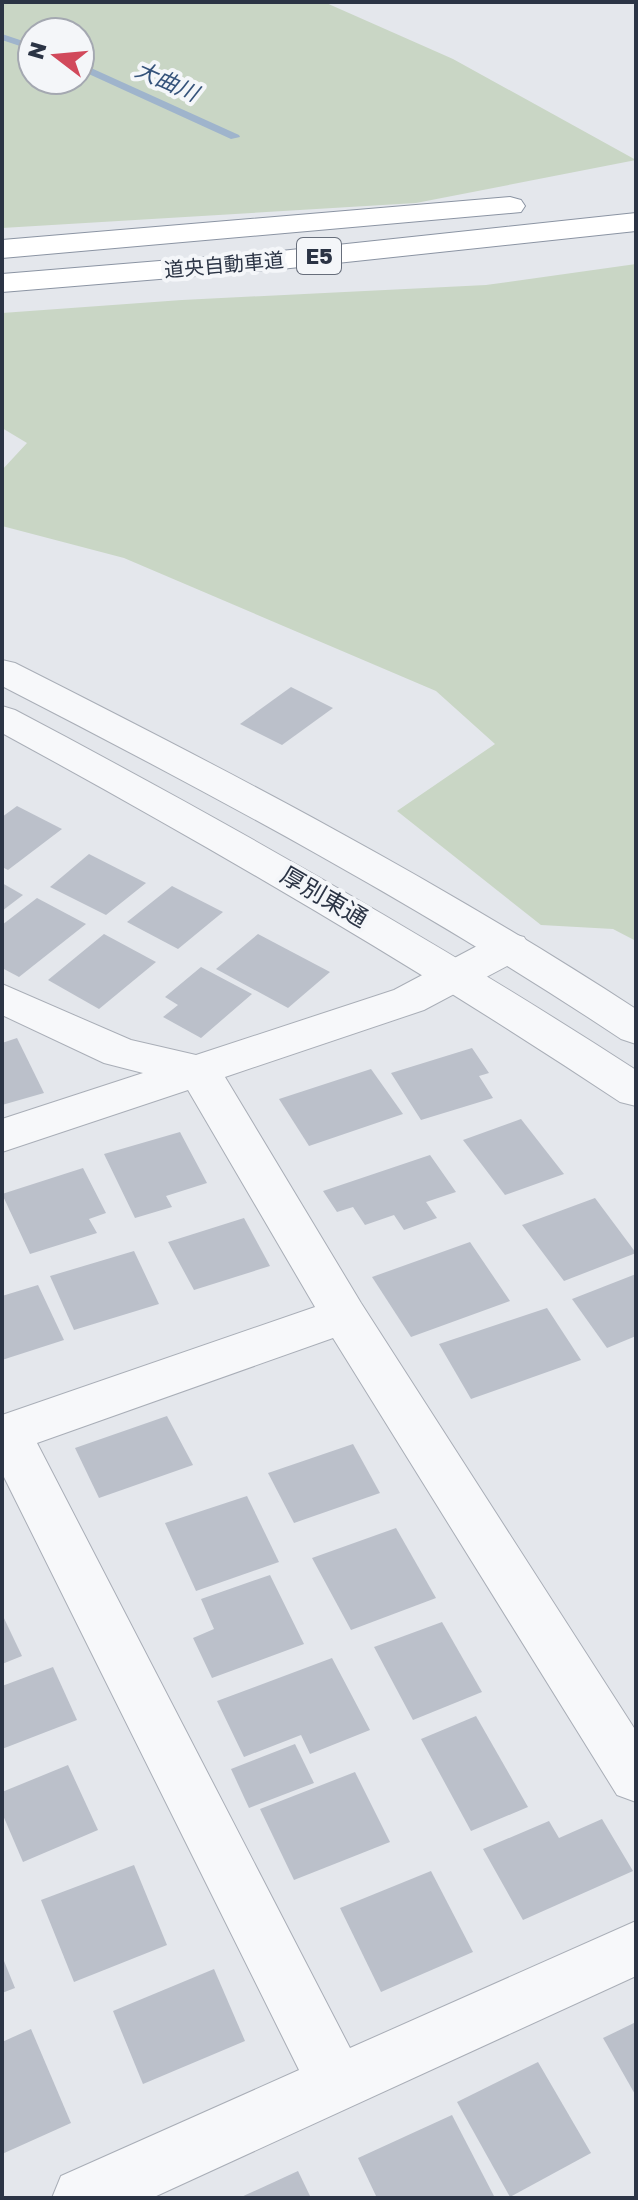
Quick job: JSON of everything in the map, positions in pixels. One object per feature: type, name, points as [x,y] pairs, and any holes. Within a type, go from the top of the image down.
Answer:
[{"type":"highway","name":"道央自動車道","points":[[2,249],[636,195]]},
{"type":"highway","name":"道央自動車道","points":[[2,283],[281,260],[636,222]]},
{"type":"street","name":"厚別東通","points":[[2,671],[377,870],[509,947],[636,1029]]},
{"type":"street","name":"厚別東通","points":[[2,718],[114,777],[459,975],[636,1091]]},
{"type":"street","points":[[2,1136],[409,1000],[509,947]]},
{"type":"street","points":[[2,998],[119,1052],[199,1071],[344,1316],[636,1778]]},
{"type":"street","points":[[336,2082],[4,1434],[344,1316]]},
{"type":"street","points":[[83,2198],[636,1948]]},
{"type":"green space","points":[[2,2],[324,2],[453,59],[636,160],[416,203],[2,228]]},
{"type":"green space","points":[[636,264],[636,941],[613,929],[541,925],[397,811],[495,744],[436,691],[124,558],[2,526],[2,470],[27,443],[2,428],[2,313],[182,300],[486,285]]},
{"type":"building","points":[[291,687],[333,708],[282,745],[240,724]]},
{"type":"building","points":[[17,806],[62,829],[8,870],[2,867],[2,817]]},
{"type":"building","points":[[89,854],[146,883],[106,915],[50,887]]},
{"type":"building","points":[[2,883],[23,895],[2,911]]},
{"type":"building","points":[[172,886],[223,912],[178,949],[127,922]]},
{"type":"building","points":[[37,898],[86,924],[19,977],[2,968],[2,925]]},
{"type":"building","points":[[104,934],[156,962],[99,1009],[48,980]]},
{"type":"building","points":[[258,934],[330,972],[288,1008],[216,969]]},
{"type":"building","points":[[201,967],[252,994],[201,1038],[163,1017],[178,1005],[165,997]]},
{"type":"building","points":[[17,1038],[44,1093],[2,1105],[2,1043]]},
{"type":"building","points":[[472,1048],[489,1073],[479,1076],[493,1098],[421,1120],[391,1073]]},
{"type":"building","points":[[371,1069],[403,1114],[309,1146],[279,1099]]},
{"type":"building","points":[[521,1119],[564,1174],[505,1195],[463,1140]]},
{"type":"building","points":[[180,1132],[207,1183],[166,1196],[172,1207],[135,1218],[104,1154]]},
{"type":"building","points":[[430,1155],[456,1192],[426,1202],[437,1218],[404,1230],[394,1215],[365,1225],[353,1207],[337,1212],[323,1191]]},
{"type":"building","points":[[83,1168],[106,1213],[89,1219],[97,1233],[30,1254],[2,1194]]},
{"type":"building","points":[[595,1198],[636,1253],[564,1281],[522,1225]]},
{"type":"building","points":[[244,1218],[270,1266],[194,1290],[168,1242]]},
{"type":"building","points":[[470,1242],[510,1301],[411,1337],[372,1277]]},
{"type":"building","points":[[134,1251],[159,1304],[74,1330],[50,1276]]},
{"type":"building","points":[[636,1274],[636,1336],[607,1348],[572,1299]]},
{"type":"building","points":[[38,1285],[64,1340],[2,1360],[2,1296]]},
{"type":"building","points":[[547,1308],[581,1360],[471,1399],[439,1344]]},
{"type":"building","points":[[167,1416],[193,1465],[99,1498],[75,1448]]},
{"type":"building","points":[[353,1444],[380,1493],[294,1523],[268,1473]]},
{"type":"building","points":[[247,1496],[279,1562],[196,1591],[165,1523]]},
{"type":"building","points":[[396,1528],[436,1598],[351,1630],[312,1558]]},
{"type":"building","points":[[270,1575],[304,1644],[212,1678],[193,1638],[214,1629],[201,1599]]},
{"type":"building","points":[[2,1614],[22,1656],[2,1664]]},
{"type":"building","points":[[442,1622],[482,1692],[413,1720],[374,1647]]},
{"type":"building","points":[[332,1658],[370,1730],[310,1754],[301,1735],[244,1757],[217,1701]]},
{"type":"building","points":[[53,1667],[77,1720],[2,1749],[2,1686]]},
{"type":"building","points":[[476,1716],[528,1807],[471,1831],[421,1739]]},
{"type":"building","points":[[295,1744],[314,1783],[249,1808],[231,1769]]},
{"type":"building","points":[[68,1765],[98,1830],[23,1862],[2,1813],[2,1792]]},
{"type":"building","points":[[355,1772],[390,1842],[294,1880],[260,1809]]},
{"type":"building","points":[[602,1819],[633,1871],[523,1920],[483,1849],[549,1821],[559,1838]]},
{"type":"building","points":[[134,1865],[167,1945],[74,1982],[41,1900]]},
{"type":"building","points":[[431,1871],[473,1952],[381,1992],[340,1908]]},
{"type":"building","points":[[2,1956],[15,1988],[2,1993]]},
{"type":"building","points":[[214,1969],[245,2041],[143,2084],[113,2011]]},
{"type":"building","points":[[636,2022],[636,2096],[603,2038]]},
{"type":"building","points":[[31,2029],[71,2123],[2,2154],[2,2042]]},
{"type":"building","points":[[538,2062],[591,2153],[510,2197],[457,2102]]},
{"type":"building","points":[[452,2115],[495,2198],[377,2198],[358,2158]]},
{"type":"building","points":[[298,2171],[311,2198],[239,2198]]},
{"type":"waterway","name":"大曲川","points":[[2,37],[16,42]]},
{"type":"waterway","name":"大曲川","points":[[96,73],[235,137]]}]
